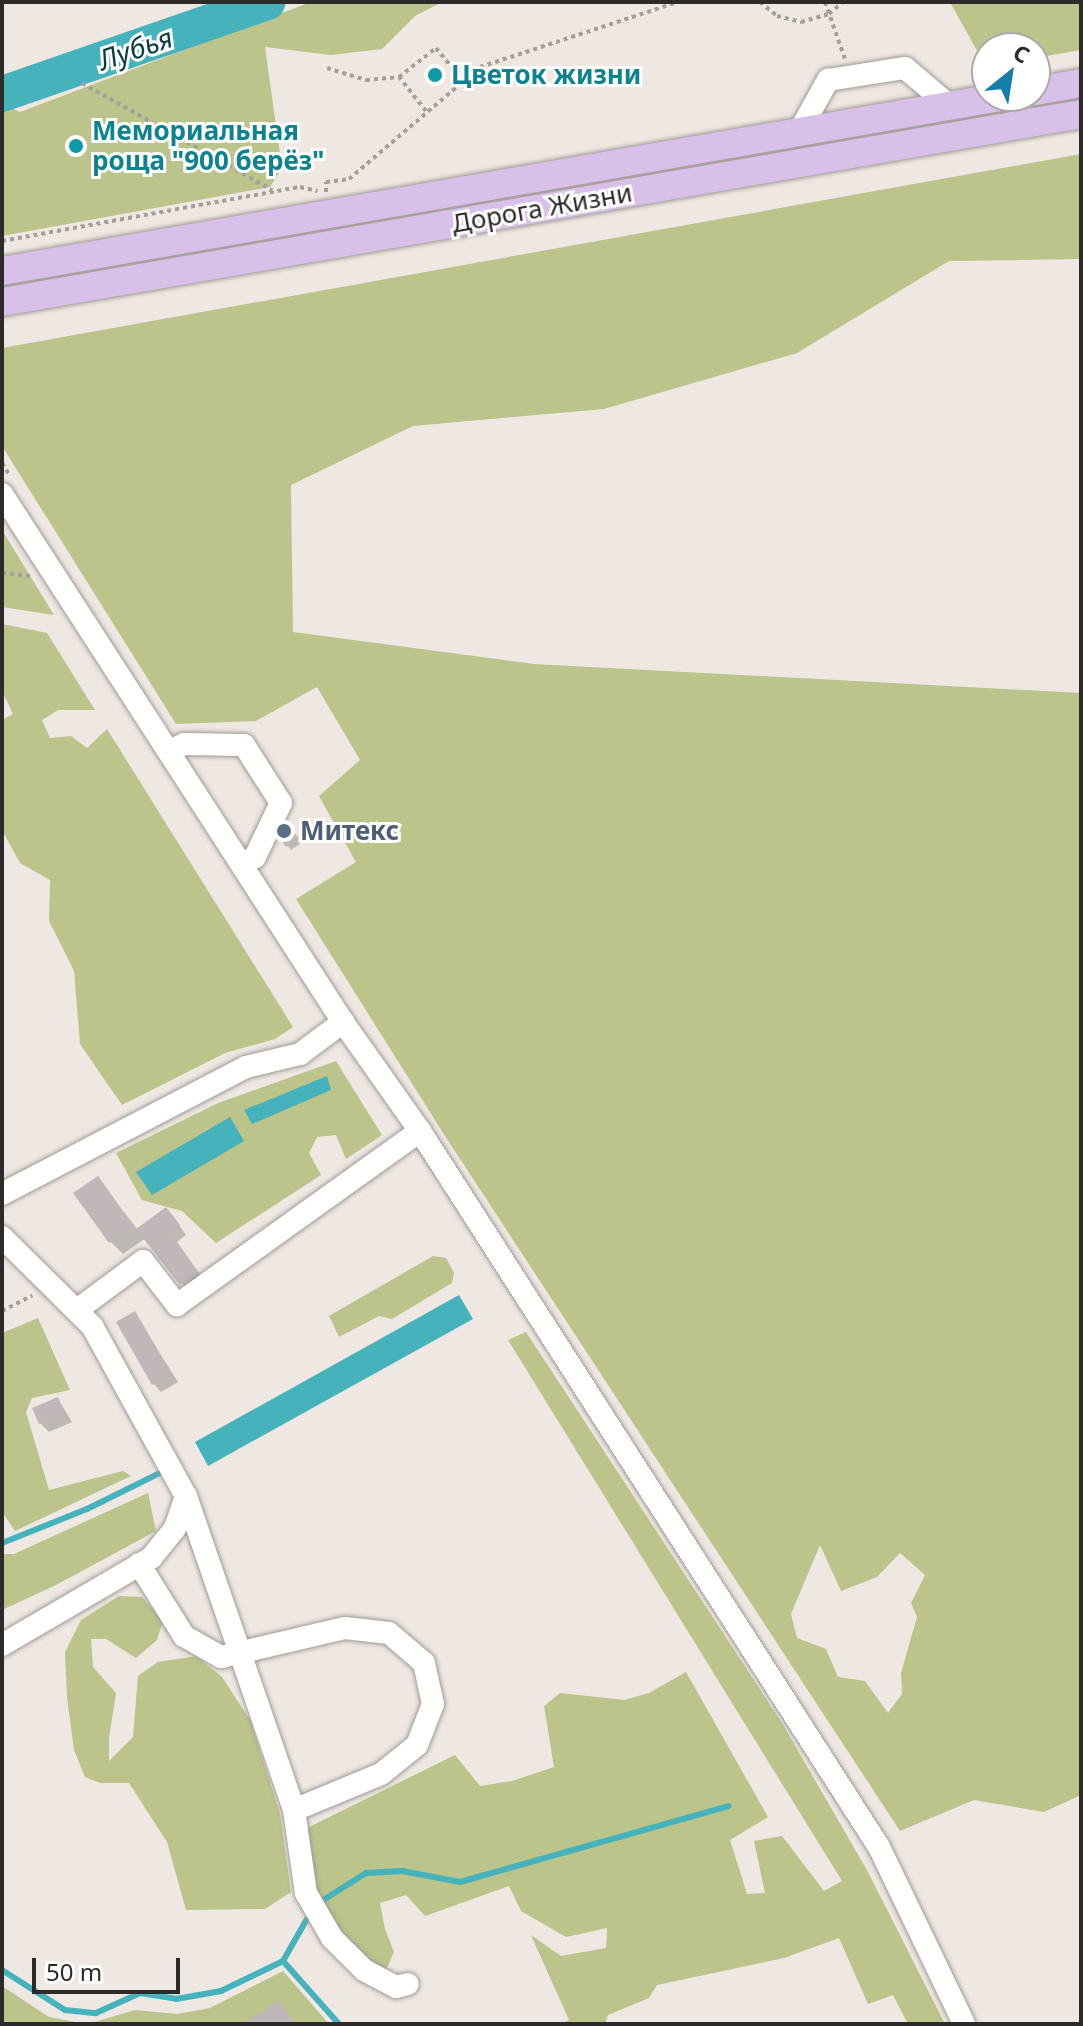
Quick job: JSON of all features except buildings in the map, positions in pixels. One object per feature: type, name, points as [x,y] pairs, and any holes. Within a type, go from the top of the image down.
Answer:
[{"type":"main road","points":[[1051,88],[1081,83]]},
{"type":"main road","name":"Дорога Жизни","points":[[2,271],[971,102]]},
{"type":"main road","name":"Дорога Жизни","points":[[2,302],[1081,114]]},
{"type":"street","points":[[799,132],[828,80],[851,76],[905,68],[950,106]]},
{"type":"street","points":[[2,494],[343,1022],[420,1131],[879,1847],[964,2024]]},
{"type":"street","points":[[170,751],[184,744],[244,745],[281,803],[255,857],[243,864]]},
{"type":"street","points":[[2,1194],[246,1067],[300,1054],[343,1022]]},
{"type":"street","points":[[77,1310],[143,1261],[177,1305],[420,1131]]},
{"type":"street","points":[[2,1237],[92,1326],[186,1496],[294,1810],[306,1893],[332,1938],[364,1970],[396,1987],[408,1984]]},
{"type":"street","points":[[2,1645],[151,1558],[175,1528],[186,1496]]},
{"type":"street","points":[[139,1564],[184,1636],[221,1657],[345,1628],[389,1633],[424,1663],[433,1704],[417,1745],[381,1774],[294,1810]]},
{"type":"path","points":[[2,241],[300,187],[327,194],[326,182],[349,179],[480,67],[678,2]]},
{"type":"path","points":[[760,2],[777,16],[801,22],[829,14],[843,2]]},
{"type":"path","points":[[825,2],[851,76]]},
{"type":"path","points":[[327,68],[366,80],[399,77],[436,48],[463,81]]},
{"type":"path","points":[[399,77],[427,112]]},
{"type":"path","points":[[82,83],[274,191]]},
{"type":"path","points":[[2,1311],[52,1286]]},
{"type":"green space","points":[[311,2],[442,2],[415,16],[382,49],[331,55],[265,47],[282,168],[270,187],[2,236],[2,104],[20,112]]},
{"type":"green space","points":[[950,2],[1081,2],[1081,50],[1051,55],[1051,32],[971,32],[971,40]]},
{"type":"green space","points":[[1081,154],[1081,259],[949,261],[797,353],[604,409],[413,426],[291,485],[293,632],[534,664],[1081,693],[1081,1795],[1044,1812],[974,1800],[900,1831],[445,1136],[296,899],[356,862],[319,796],[360,760],[317,687],[256,721],[176,724],[2,446],[2,348]],"holes":[[[820,1545],[841,1591],[877,1577],[900,1553],[925,1575],[911,1603],[917,1617],[901,1673],[902,1694],[888,1713],[865,1681],[838,1677],[826,1649],[797,1638],[791,1614]]]},
{"type":"green space","points":[[2,530],[54,615],[2,607]]},
{"type":"green space","points":[[2,624],[47,633],[95,710],[58,710],[42,720],[50,738],[71,736],[87,748],[107,729],[293,1027],[275,1039],[225,1053],[122,1105],[80,1044],[74,971],[49,921],[50,880],[20,863],[2,830],[2,720],[13,714],[2,691]]},
{"type":"green space","points":[[336,1061],[382,1135],[346,1159],[336,1135],[317,1137],[309,1153],[321,1175],[216,1243],[182,1211],[142,1200],[116,1153],[218,1103]]},
{"type":"green space","points":[[433,1256],[446,1258],[454,1273],[452,1283],[392,1319],[379,1316],[339,1337],[329,1316]]},
{"type":"green space","points":[[38,1318],[70,1390],[32,1398],[26,1412],[49,1490],[123,1471],[131,1476],[15,1531],[2,1512],[2,1333]]},
{"type":"green space","points":[[526,1332],[782,1723],[868,1872],[945,2024],[908,2024],[893,1995],[868,2004],[839,1938],[784,1958],[657,1985],[649,1998],[608,2015],[605,2024],[559,2024],[569,2020],[531,1935],[561,1956],[606,1948],[607,1928],[566,1937],[521,1911],[509,1886],[425,1916],[406,1895],[380,1903],[394,1952],[386,1970],[354,1952],[315,1893],[307,1828],[455,1755],[480,1786],[512,1781],[554,1767],[544,1706],[560,1693],[624,1700],[649,1693],[686,1672],[768,1817],[730,1840],[747,1894],[765,1893],[754,1841],[782,1836],[824,1891],[842,1881],[508,1340]]},
{"type":"green space","points":[[148,1493],[156,1531],[56,1585],[2,1610],[2,1554],[14,1554]]},
{"type":"green space","points":[[119,1596],[142,1597],[163,1621],[157,1640],[136,1658],[106,1639],[91,1639],[93,1667],[116,1693],[109,1761],[133,1737],[138,1676],[158,1662],[196,1656],[222,1677],[250,1720],[280,1813],[291,1892],[265,1909],[186,1910],[167,1842],[129,1783],[100,1783],[85,1777],[74,1750],[65,1652],[81,1620]]},
{"type":"green space","points":[[283,1971],[329,2024],[88,2024],[135,2010],[177,2014],[210,2008]]},
{"type":"green space","points":[[2,1986],[49,2017],[86,2024],[2,2024]]},
{"type":"water","points":[[327,1076],[331,1090],[252,1124],[244,1110]]},
{"type":"water","points":[[230,1117],[244,1141],[152,1195],[136,1172]]},
{"type":"water","points":[[459,1295],[473,1319],[208,1466],[195,1442]]},
{"type":"waterway","name":"Лубья","points":[[2,94],[267,2]]},
{"type":"waterway","points":[[2,1543],[87,1509],[160,1473]]},
{"type":"waterway","points":[[320,1902],[366,1873],[402,1871],[460,1882],[728,1806]]},
{"type":"waterway","points":[[283,1961],[307,1919]]},
{"type":"waterway","points":[[2,1970],[65,2010],[96,2013],[140,1993],[176,1999],[221,1991],[283,1961],[339,2024]]},
{"type":"place","name":"Цветок жизни","points":[[435,75]]},
{"type":"place","name":"Мемориальная роща \"900 берёз\"","points":[[76,146]]},
{"type":"place","name":"Митекс","points":[[284,831]]}]
